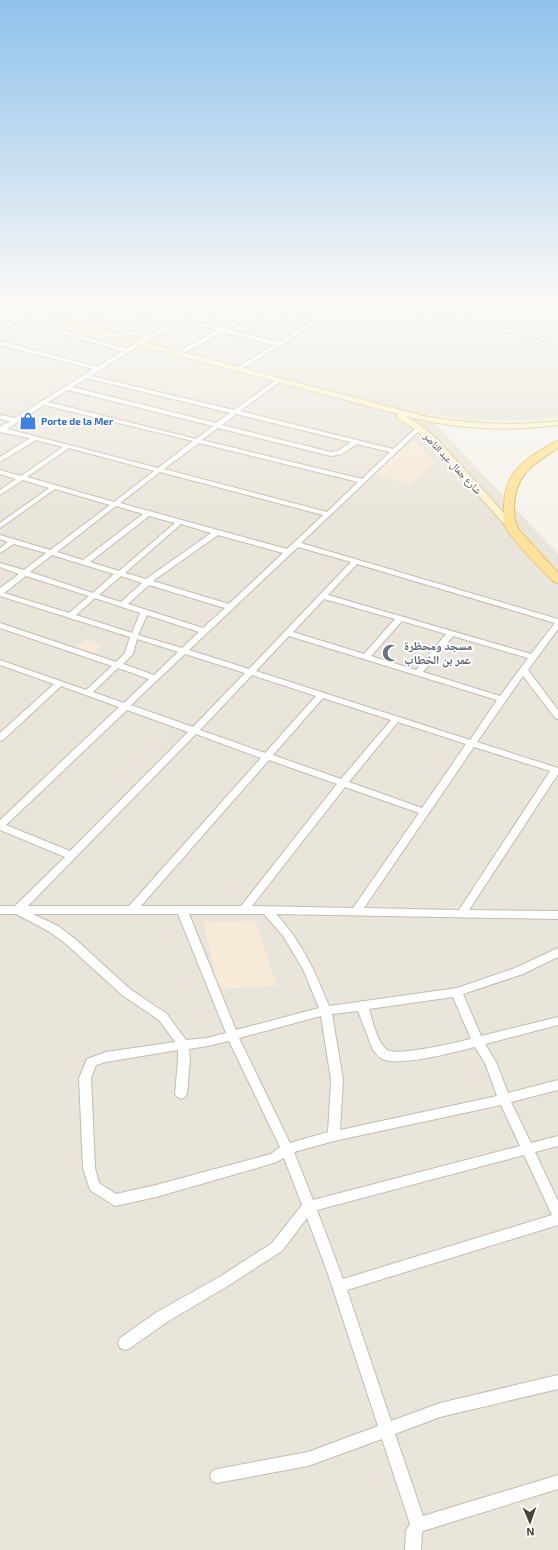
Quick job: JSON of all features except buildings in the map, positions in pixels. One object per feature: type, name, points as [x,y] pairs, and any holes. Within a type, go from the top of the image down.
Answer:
[{"type":"main road","name":"شارع جمال عبد الناصر","points":[[257,374],[389,410],[442,422],[479,426],[516,427],[558,423]]},
{"type":"main road","name":"شارع جمال عبد الناصر","points":[[389,410],[419,428],[440,447],[510,525]]},
{"type":"main road","points":[[558,444],[524,468],[514,478],[509,492],[510,525],[558,580]]},
{"type":"street","points":[[0,429],[89,374]]},
{"type":"street","points":[[86,376],[395,451]]},
{"type":"street","points":[[0,593],[50,552],[279,380]]},
{"type":"street","points":[[67,388],[330,454],[340,453],[356,441]]},
{"type":"street","points":[[43,403],[363,481]]},
{"type":"street","points":[[0,417],[15,420]]},
{"type":"street","points":[[72,856],[0,825],[419,428]]},
{"type":"street","points":[[0,429],[328,514]]},
{"type":"street","points":[[0,460],[36,438]]},
{"type":"street","points":[[0,493],[68,446]]},
{"type":"street","points":[[0,472],[288,552]]},
{"type":"street","points":[[0,526],[54,487]]},
{"type":"street","points":[[84,563],[148,513]]},
{"type":"street","points":[[70,616],[180,522]]},
{"type":"street","points":[[122,605],[147,582],[217,532]]},
{"type":"street","points":[[0,537],[230,607]]},
{"type":"street","points":[[0,551],[13,541]]},
{"type":"street","points":[[296,544],[558,623],[471,743],[356,912]]},
{"type":"street","points":[[18,910],[194,731],[354,562]]},
{"type":"street","points":[[0,565],[203,632]]},
{"type":"street","points":[[0,593],[556,771],[461,914]]},
{"type":"street","points":[[323,596],[533,657]]},
{"type":"street","points":[[87,692],[129,654],[134,636],[144,612]]},
{"type":"street","points":[[366,657],[400,618]]},
{"type":"street","points":[[0,625],[155,678]]},
{"type":"street","points":[[288,633],[502,699]]},
{"type":"street","points":[[418,673],[451,633]]},
{"type":"street","points":[[0,662],[424,812]]},
{"type":"street","points":[[524,671],[558,716]]},
{"type":"street","points":[[0,738],[60,683]]},
{"type":"street","points":[[132,910],[321,695]]},
{"type":"street","points":[[244,910],[343,783],[396,719]]},
{"type":"street","points":[[0,910],[244,910],[558,915]]},
{"type":"street","points":[[18,910],[54,929],[91,959],[126,992],[163,1017],[183,1045],[184,1060],[181,1094]]},
{"type":"street","points":[[182,910],[233,1036],[287,1149],[339,1286],[418,1526]]},
{"type":"street","points":[[267,911],[287,933],[308,968],[326,1011],[337,1080],[334,1136]]},
{"type":"street","points":[[558,952],[518,971],[457,992],[326,1011],[207,1042],[106,1057],[90,1062],[85,1078],[89,1168],[94,1186],[115,1200],[156,1191],[274,1158],[287,1149],[334,1136],[504,1099],[558,1085]]},
{"type":"street","points":[[457,992],[477,1041],[490,1062],[504,1099],[529,1149],[558,1215]]},
{"type":"street","points":[[362,1006],[378,1048],[385,1056],[398,1057],[428,1053],[558,1021]]},
{"type":"street","points":[[125,1343],[162,1317],[226,1280],[277,1247],[308,1207],[558,1141]]},
{"type":"street","points":[[339,1286],[558,1218]]},
{"type":"street","points":[[217,1476],[308,1460],[386,1429],[440,1410],[558,1382]]},
{"type":"street","points":[[413,1550],[414,1531],[418,1526],[558,1482]]},
{"type":"shaded area","points":[[0,374],[558,374],[558,418],[522,421],[471,420],[426,414],[558,554],[558,1550],[0,1550]]},
{"type":"shaded area","points":[[413,440],[434,463],[410,484],[372,473]]},
{"type":"shaded area","points":[[86,639],[102,645],[93,653],[75,648]]},
{"type":"shaded area","points":[[256,921],[277,986],[219,989],[203,922]]},
{"type":"place","name":"Porte de la Mer","points":[[28,421]]},
{"type":"place","name":"مسجد ومحظرة عمر بن الخطاب","points":[[391,653]]}]
